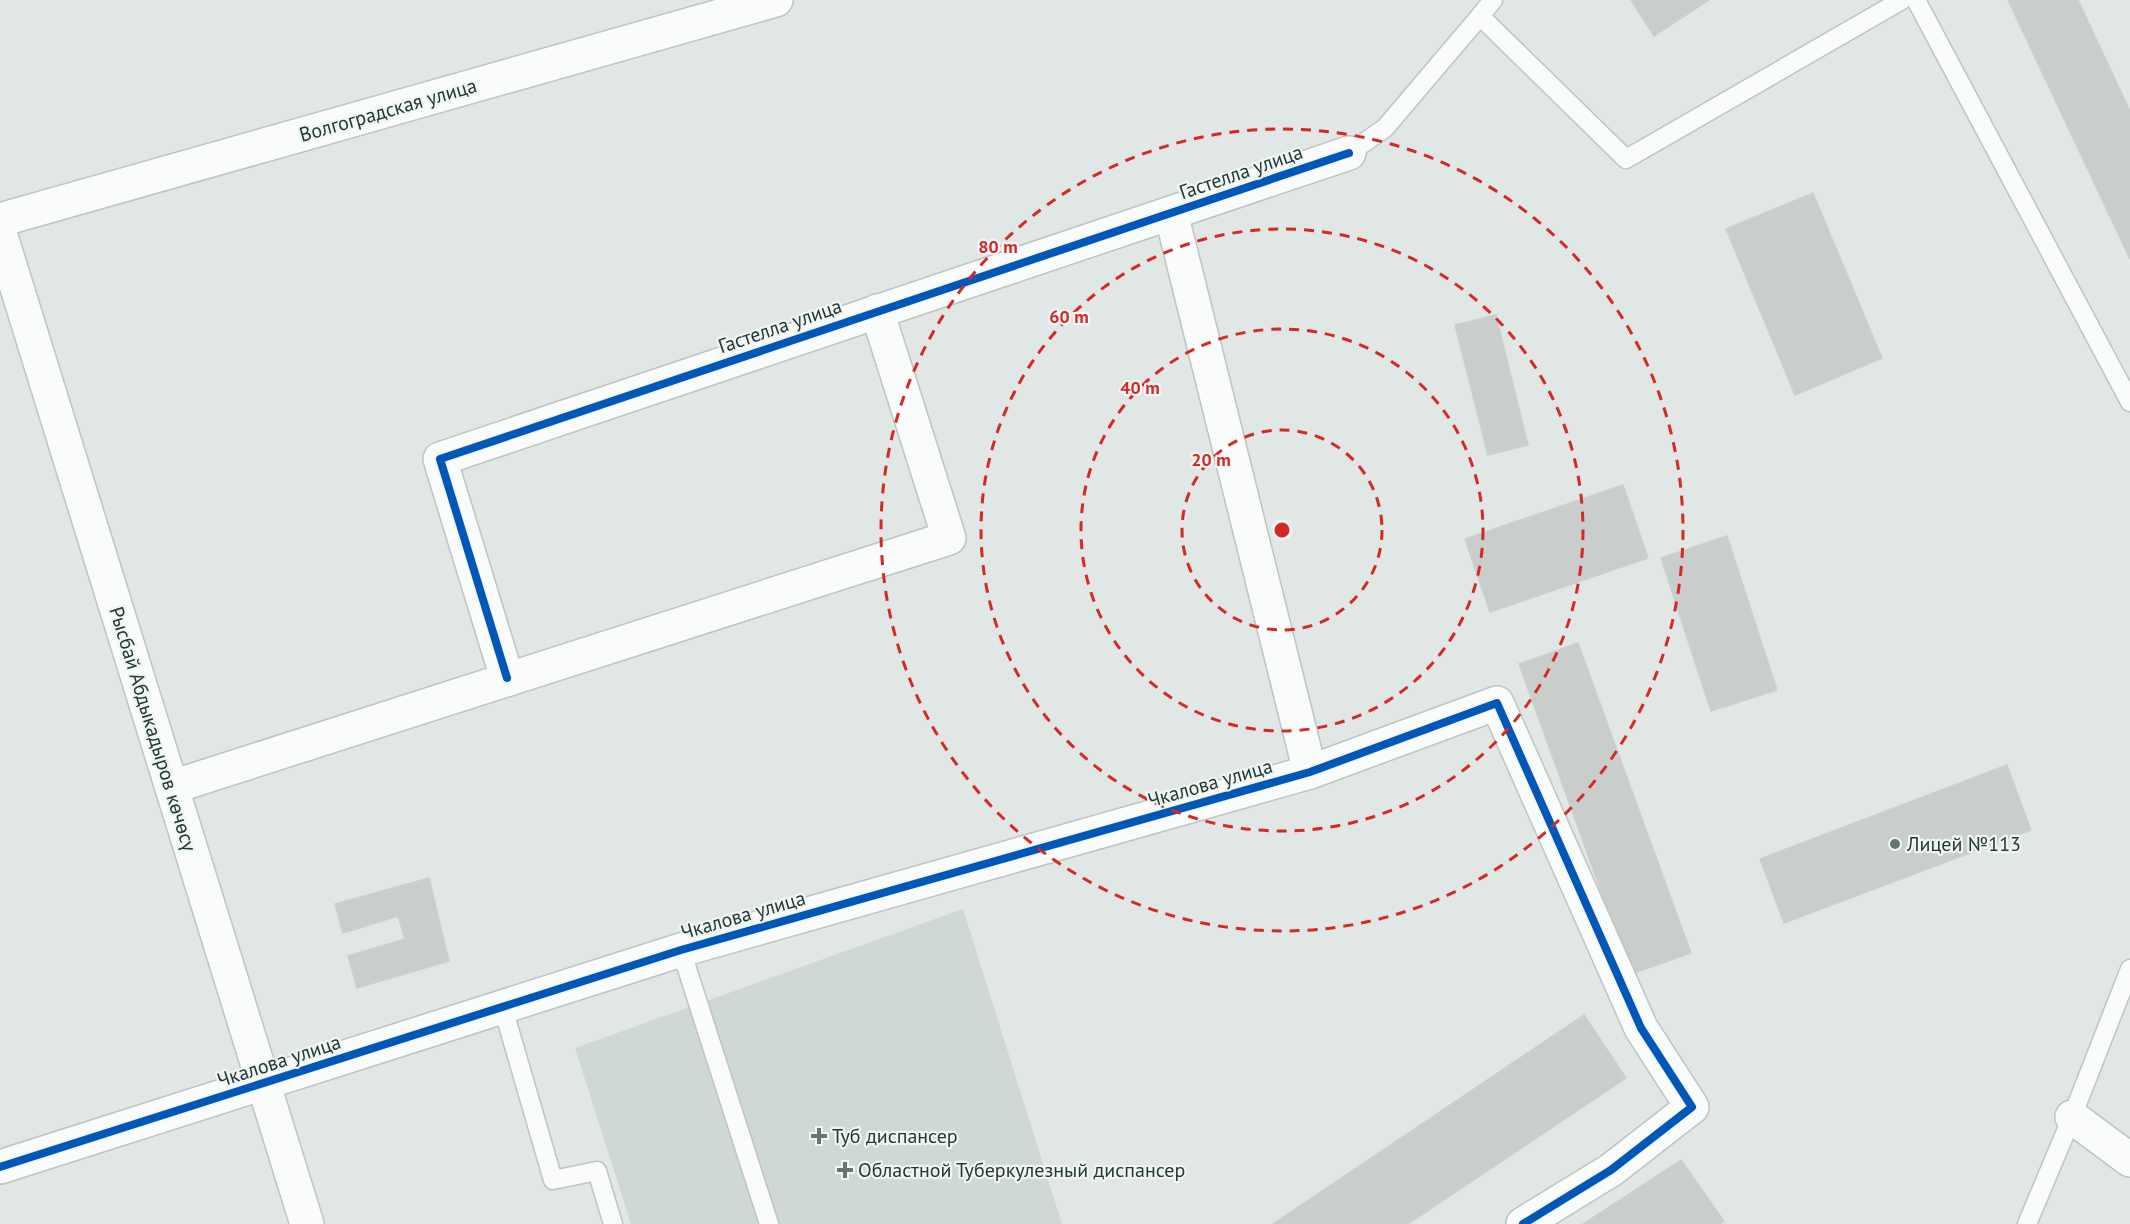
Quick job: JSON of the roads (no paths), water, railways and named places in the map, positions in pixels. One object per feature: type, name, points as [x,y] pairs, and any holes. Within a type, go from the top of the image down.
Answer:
[{"type":"street","name":"Волгоградская улица","points":[[0,220],[776,0]]},
{"type":"street","name":"Гастелла улица","points":[[507,678],[440,459],[1348,153]]},
{"type":"street","points":[[1171,213],[1310,772]]},
{"type":"street","name":"Рысбай Абдыкадыров көчөсү","points":[[0,233],[307,1224]]},
{"type":"street","points":[[171,787],[949,538],[877,310]]},
{"type":"street","name":"Чкалова улица","points":[[0,1167],[681,950],[1310,772],[1497,703],[1641,1028],[1692,1107],[1611,1170],[1523,1224]]},
{"type":"street","points":[[2072,1117],[2130,1160]]},
{"type":"lane","points":[[1348,153],[1385,128],[1493,0]]},
{"type":"lane","points":[[1480,16],[1626,159],[1902,0]]},
{"type":"lane","points":[[1916,0],[2130,402]]},
{"type":"lane","points":[[681,950],[769,1224]]},
{"type":"lane","points":[[2027,1224],[2130,969]]},
{"type":"lane","points":[[503,1008],[553,1180],[597,1171],[613,1224]]},
{"type":"place","name":"Лицей №113","points":[[1895,844]]},
{"type":"place","name":"Туб диспансер","points":[[819,1136]]},
{"type":"place","name":"Областной Туберкулезный диспансер","points":[[845,1170]]}]
